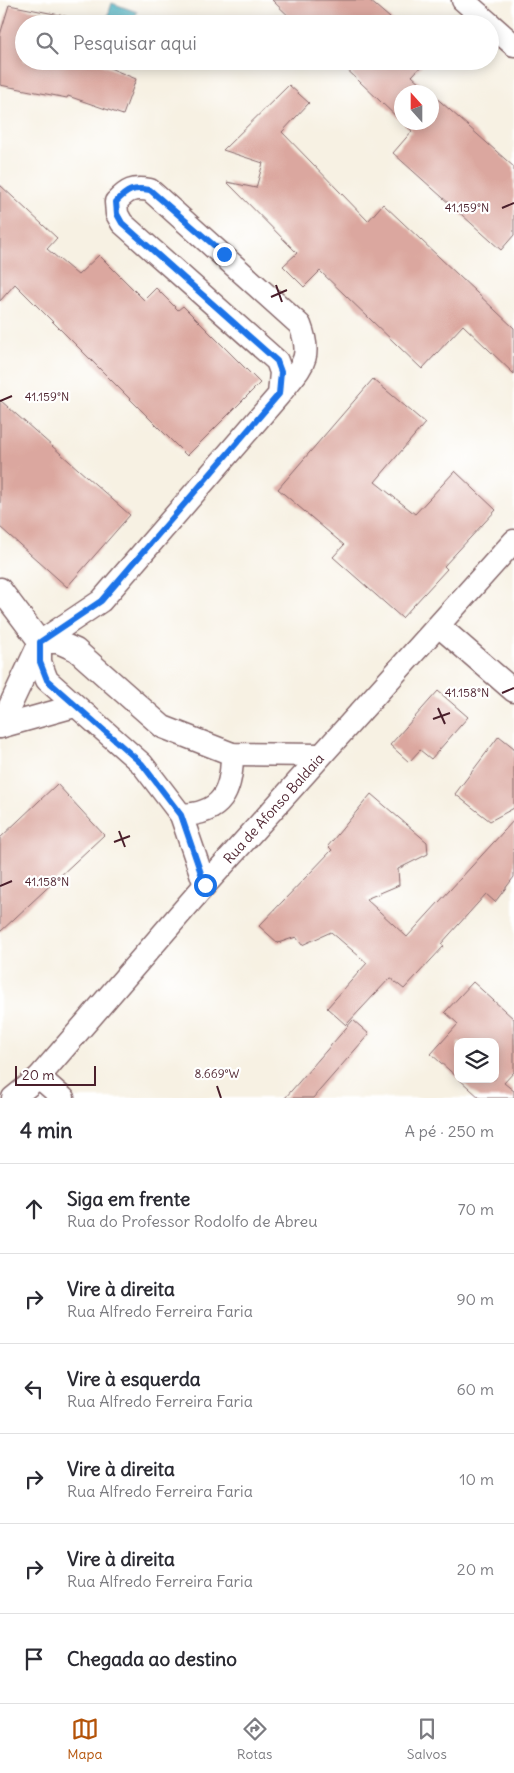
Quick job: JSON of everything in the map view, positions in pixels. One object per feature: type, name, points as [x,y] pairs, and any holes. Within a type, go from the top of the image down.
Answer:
[{"type":"street","points":[[463,0],[480,15]]},
{"type":"street","points":[[499,32],[514,45]]},
{"type":"street","points":[[74,706],[0,727],[40,642],[101,601],[279,394],[306,359],[307,342],[300,325],[150,190],[138,188],[127,190],[116,202],[117,214],[122,223],[277,361],[281,372],[279,394]]},
{"type":"street","name":"Rua de Afonso Baldaia","points":[[13,1098],[39,1076],[205,885],[439,626],[514,540]]},
{"type":"street","points":[[0,589],[40,642],[40,662],[47,680],[74,706],[142,764],[181,815],[205,885]]},
{"type":"street","points":[[439,626],[514,691]]},
{"type":"street","points":[[40,642],[58,642],[76,650],[163,727],[232,754],[321,755]]},
{"type":"street","points":[[181,815],[202,813],[221,801],[231,778],[232,754]]},
{"type":"street","points":[[39,1076],[63,1098]]},
{"type":"water","points":[[112,3],[137,12],[136,15],[108,15]]},
{"type":"building","points":[[272,0],[369,0],[386,15],[288,15]]},
{"type":"building","points":[[9,5],[60,15],[15,15],[15,70],[114,70],[136,79],[123,115],[68,96],[67,98],[0,85],[0,35]]},
{"type":"building","points":[[347,70],[418,70],[412,76],[422,85],[394,85],[394,114]]},
{"type":"building","points":[[289,85],[309,103],[282,132],[368,221],[383,204],[514,328],[514,374],[463,325],[422,369],[320,271],[304,287],[283,266],[297,253],[227,182],[256,188],[263,163],[223,150]]},
{"type":"building","points":[[439,100],[514,167],[514,235],[501,250],[393,153],[412,131],[439,130]]},
{"type":"building","points":[[0,185],[57,238],[47,249],[78,275],[99,255],[144,300],[156,288],[178,310],[183,306],[260,383],[187,456],[15,284],[0,301]]},
{"type":"building","points":[[373,379],[425,423],[375,482],[415,514],[455,471],[496,510],[444,566],[447,569],[402,618],[333,557],[344,545],[278,489]]},
{"type":"building","points":[[0,400],[130,515],[67,587],[0,527]]},
{"type":"building","points":[[438,691],[468,717],[431,759],[420,750],[409,762],[390,745]]},
{"type":"building","points":[[499,736],[514,748],[514,808],[490,821],[455,794]]},
{"type":"building","points":[[57,784],[104,835],[0,932],[0,838]]},
{"type":"building","points":[[371,794],[427,842],[428,854],[398,869],[399,885],[366,899],[407,937],[514,820],[514,877],[495,902],[486,894],[441,944],[444,946],[404,989],[390,978],[346,1025],[327,1008],[367,963],[331,932],[302,945],[296,937],[278,943],[259,926],[332,850],[328,846]]},
{"type":"building","points":[[473,982],[514,1019],[514,1072],[504,1083],[514,1091],[514,1098],[480,1098],[463,1083],[499,1083],[499,1038],[454,1038],[454,1074],[431,1054],[458,1024],[445,1012]]},
{"type":"building","points":[[353,1020],[369,1034],[313,1098],[285,1098]]},
{"type":"route","points":[[205,885],[181,815],[142,764],[74,706],[47,680],[40,662],[40,642],[101,601],[279,394],[281,372],[277,361],[122,223],[117,214],[116,202],[127,190],[138,188],[150,190],[224,254]]}]
